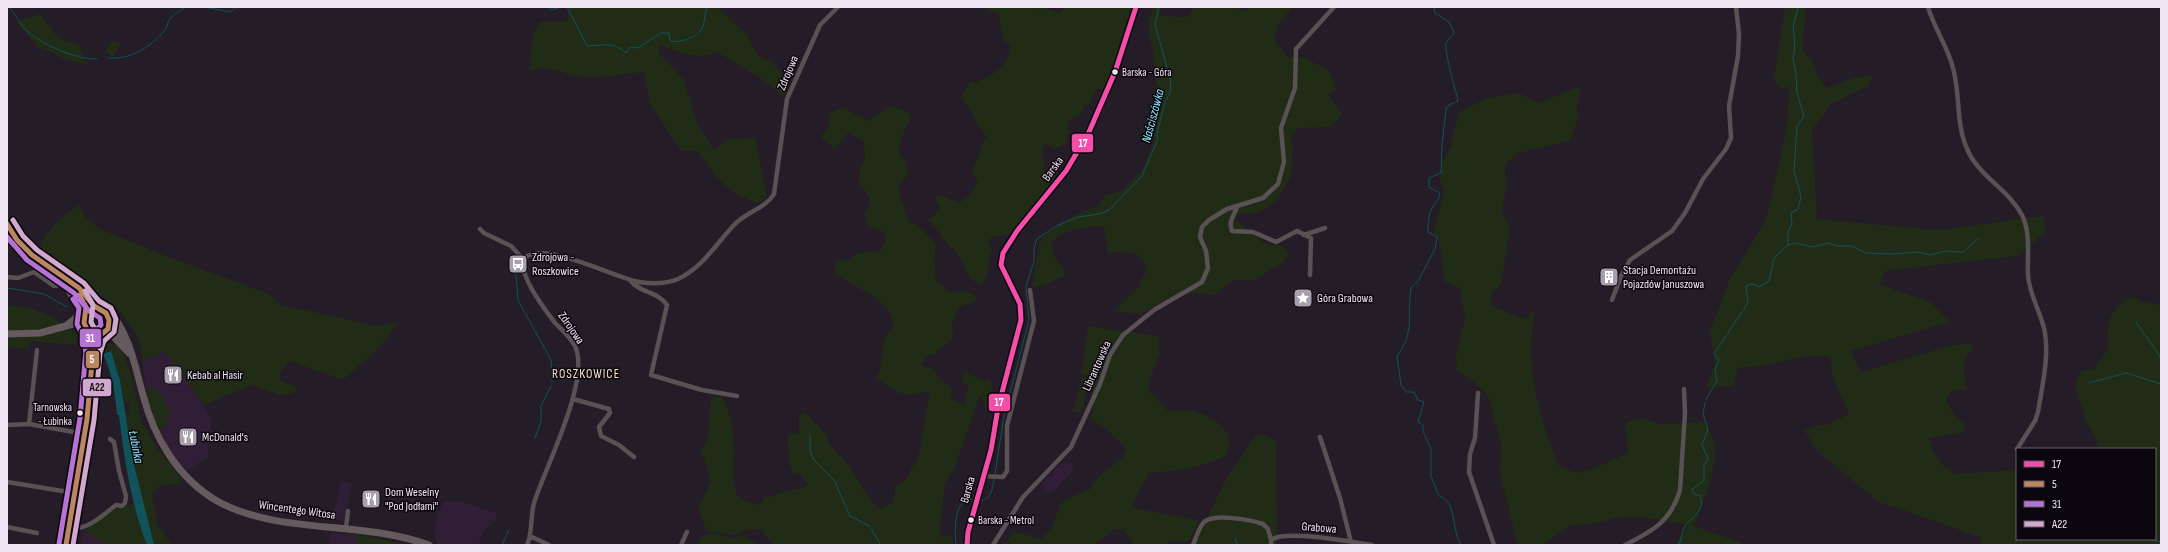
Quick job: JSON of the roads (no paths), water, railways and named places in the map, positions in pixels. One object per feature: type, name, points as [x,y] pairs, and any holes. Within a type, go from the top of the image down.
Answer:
[{"type":"main road","points":[[7,224],[24,248],[111,313],[128,344]]},
{"type":"main road","points":[[61,277],[82,299],[87,313],[84,321],[93,351]]},
{"type":"main road","points":[[61,277],[76,300],[79,310],[75,320],[63,327]]},
{"type":"main road","points":[[66,545],[84,434],[93,351],[102,334],[110,324],[108,316],[99,309],[79,288]]},
{"type":"main road","points":[[87,313],[99,309]]},
{"type":"main road","points":[[53,331],[84,321]]},
{"type":"main road","name":"Wincentego Witosa","points":[[110,324],[128,344],[149,416],[158,437],[179,468],[198,487],[228,506],[258,517],[400,536],[429,545]]},
{"type":"main road","points":[[7,334],[34,334],[53,331],[87,331],[102,334]]},
{"type":"main road","name":"Wincentego Witosa","points":[[102,334],[112,335],[132,355]]},
{"type":"street","name":"Zdrojowa","points":[[527,545],[530,536],[535,503],[573,399],[578,364],[574,346],[552,319],[528,283],[524,272],[523,259],[535,253],[550,254],[572,259],[630,280],[658,283],[685,275],[697,267],[742,216],[771,199],[778,178],[787,99],[820,25],[838,7]]},
{"type":"street","name":"Barska","points":[[967,545],[968,532],[979,493],[987,476],[998,408],[1021,320],[1020,304],[1003,272],[1002,256],[1008,244],[1066,171],[1090,133],[1117,72],[1136,7]]},
{"type":"street","name":"Librantowska","points":[[993,545],[1023,497],[1071,447],[1100,384],[1115,345],[1123,335],[1154,310],[1202,282],[1208,268],[1206,251],[1200,237],[1202,227],[1218,213],[1263,198],[1278,184],[1284,162],[1281,128],[1295,88],[1296,49],[1334,7]]},
{"type":"street","points":[[1612,300],[1621,276],[1630,260],[1672,231],[1685,213],[1703,179],[1726,149],[1731,138],[1729,106],[1738,56],[1739,34],[1736,7]]},
{"type":"street","points":[[1928,7],[1953,68],[1958,94],[1960,130],[1968,151],[1978,167],[2016,205],[2023,217],[2027,230],[2028,278],[2046,334],[2036,421],[2017,448]]},
{"type":"street","points":[[1237,207],[1231,219],[1230,225],[1232,230],[1253,232],[1276,242],[1297,231],[1312,238],[1310,275]]},
{"type":"street","points":[[1304,235],[1325,228]]},
{"type":"street","points":[[480,229],[484,233],[511,246],[523,259]]},
{"type":"street","points":[[7,277],[18,278],[34,272],[55,286],[61,277]]},
{"type":"street","name":"Zdrojowa","points":[[630,280],[634,286],[661,298],[667,305],[651,375],[702,390],[737,396]]},
{"type":"street","points":[[987,476],[999,477],[1005,475],[1007,471],[1007,426],[1034,321],[1030,290]]},
{"type":"street","points":[[29,424],[37,350]]},
{"type":"street","points":[[1625,545],[1658,527],[1667,518],[1677,500],[1680,490],[1685,412],[1684,389]]},
{"type":"street","points":[[1478,393],[1475,438],[1470,454],[1469,472],[1494,545]]},
{"type":"street","points":[[573,399],[609,410],[610,413],[599,427],[600,436],[619,445],[634,456]]},
{"type":"street","points":[[7,425],[29,424],[84,434]]},
{"type":"street","points":[[1320,437],[1340,498],[1351,542]]},
{"type":"street","points":[[69,528],[78,530],[85,528],[116,505],[122,506],[125,503],[126,496],[119,471],[114,442],[110,439]]},
{"type":"street","points":[[7,482],[75,493]]},
{"type":"street","points":[[346,528],[348,511]]},
{"type":"street","points":[[1193,545],[1203,523],[1211,519],[1220,518],[1263,524],[1268,529],[1271,543]]},
{"type":"street","points":[[7,527],[37,533]]},
{"type":"street","points":[[681,545],[687,532]]},
{"type":"street","points":[[530,536],[549,545]]},
{"type":"street","name":"Grabowa","points":[[1271,543],[1275,536],[1287,536],[1323,537],[1372,545]]},
{"type":"water","points":[[111,351],[120,380],[133,461],[154,545],[147,545],[132,497],[113,384],[103,354]]},
{"type":"waterway","points":[[9,7],[25,29],[43,42],[61,51],[79,57],[97,59]]},
{"type":"waterway","points":[[108,58],[124,57],[146,48],[164,31],[172,16],[186,7]]},
{"type":"waterway","points":[[204,7],[230,12],[237,7]]},
{"type":"waterway","points":[[548,7],[551,10],[561,7]]},
{"type":"waterway","points":[[567,7],[587,46],[612,46],[617,47],[626,53],[630,47],[638,48],[661,33],[669,33],[670,41],[679,41],[693,37],[698,34],[703,26],[707,7]]},
{"type":"waterway","name":"Naściszówka","points":[[995,474],[1004,416],[1029,320],[1026,287],[1034,261],[1034,248],[1037,239],[1056,226],[1068,221],[1078,217],[1100,214],[1109,210],[1142,176],[1158,139],[1157,134],[1165,102],[1170,93],[1171,81],[1155,24],[1159,7]]},
{"type":"waterway","points":[[1434,7],[1435,13],[1449,22],[1454,33],[1446,43],[1446,47],[1458,101],[1449,105],[1446,109],[1441,173],[1429,178],[1429,187],[1440,193],[1439,198],[1431,210],[1428,221],[1428,232],[1437,237],[1435,249],[1418,281],[1411,288],[1408,331],[1403,348],[1397,356],[1401,385],[1406,392],[1414,392],[1418,400],[1424,402],[1418,422],[1423,425],[1423,431],[1431,449],[1431,476],[1439,496],[1445,499],[1449,504],[1461,545]]},
{"type":"waterway","points":[[1788,245],[1788,232],[1792,224],[1791,213],[1798,209],[1801,197],[1794,171],[1797,127],[1804,116],[1797,93],[1796,73],[1793,58],[1795,46],[1793,27],[1798,7]]},
{"type":"waterway","points":[[1706,399],[1717,381],[1715,370],[1719,360],[1714,354],[1748,303],[1746,286],[1753,284],[1759,287],[1769,281],[1774,258],[1788,245],[1795,243],[1813,247],[1828,243],[1838,246],[1852,246],[1865,253],[1891,254],[1919,252],[1930,255],[1945,251],[1963,252],[1979,238]]},
{"type":"waterway","points":[[516,274],[518,300],[551,360],[552,382]]},
{"type":"waterway","name":"Łubinka","points":[[7,288],[44,294],[67,307]]},
{"type":"waterway","points":[[2136,322],[2161,358]]},
{"type":"waterway","points":[[2089,383],[2126,373],[2161,384]]},
{"type":"waterway","points":[[535,438],[541,421],[541,406],[551,386]]},
{"type":"waterway","points":[[1679,545],[1685,526],[1697,513],[1701,506],[1700,496],[1693,493],[1692,489],[1704,481],[1704,465],[1708,459],[1702,445],[1708,429],[1703,414],[1705,403]]},
{"type":"waterway","points":[[810,435],[810,450],[813,459],[834,480],[850,516],[869,526],[881,545]]},
{"type":"waterway","name":"Naściszówka","points":[[980,501],[989,496],[994,479]]},
{"type":"waterway","name":"Naściszówka","points":[[956,545],[956,516],[962,503],[968,500],[975,500]]},
{"type":"waterway","points":[[502,545],[509,530]]},
{"type":"waterway","points":[[1235,538],[1237,545]]},
{"type":"waterway","points":[[2153,540],[2161,542]]},
{"type":"place","name":"Barska - Góra","points":[[1115,72]]},
{"type":"place","name":"Zdrojowa - Roszkowice","points":[[518,264]]},
{"type":"place","name":"Stacja Demontażu Pojazdów Januszowa","points":[[1609,277]]},
{"type":"place","name":"Góra Grabowa","points":[[1303,298]]},
{"type":"place","name":"Kebab al Hasir","points":[[173,375]]},
{"type":"place","name":"Tarnowska - Łubinka","points":[[80,413]]},
{"type":"place","name":"McDonald's","points":[[188,437]]},
{"type":"place","name":"Dom Weselny \"Pod Jodłami\"","points":[[371,499]]},
{"type":"place","name":"Barska - Metrol","points":[[971,520]]},
{"type":"district","name":"ROSZKOWICE","points":[[586,374]]}]
